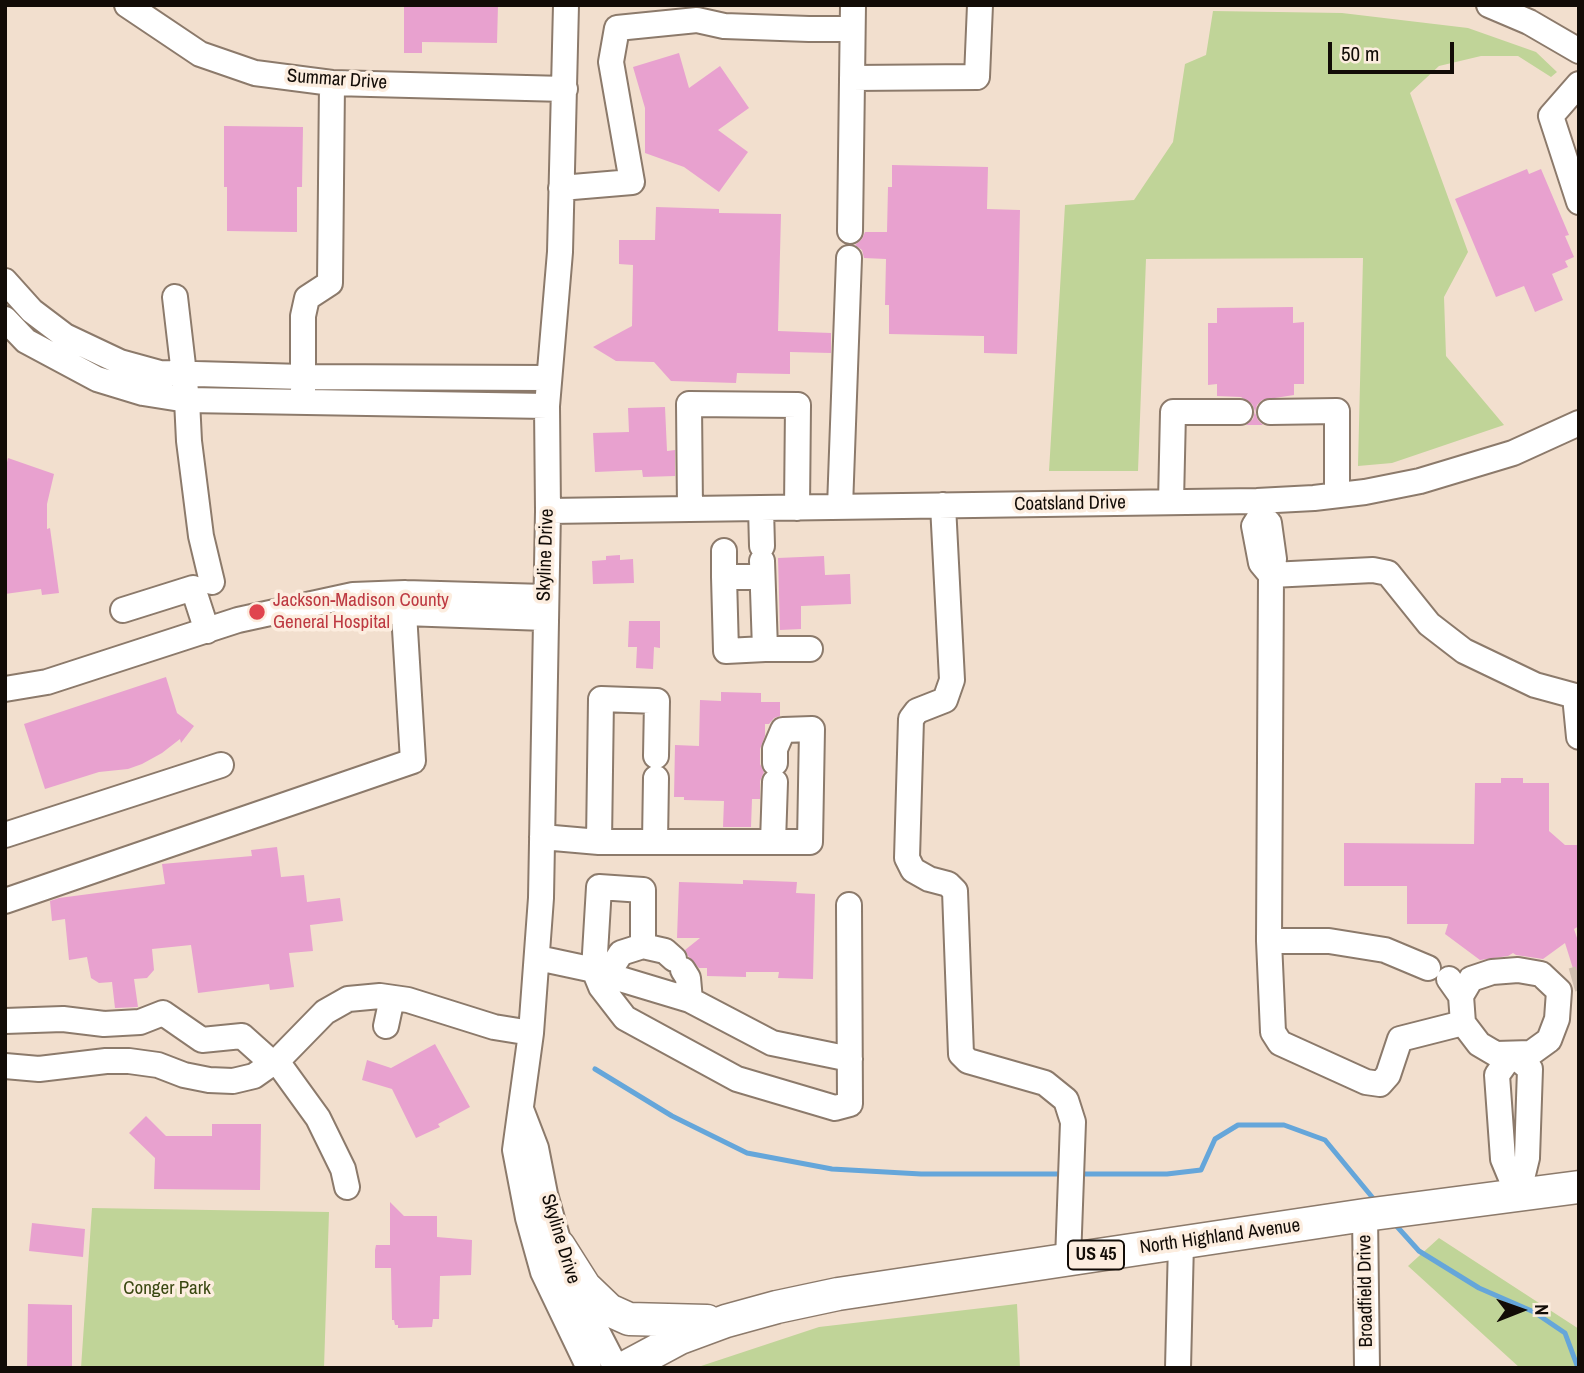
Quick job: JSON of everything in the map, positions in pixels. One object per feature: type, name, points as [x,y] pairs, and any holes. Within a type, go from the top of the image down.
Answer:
[{"type":"main road","name":"North Highland Avenue","points":[[624,1368],[680,1338],[726,1321],[838,1294],[1365,1215],[1579,1187]]},
{"type":"main road","points":[[559,1246],[585,1287],[609,1310],[629,1319],[666,1322],[726,1321]]},
{"type":"street","name":"Summar Drive","points":[[127,5],[200,54],[255,73],[332,83],[565,89]]},
{"type":"street","name":"Skyline Drive","points":[[566,5],[560,252],[547,406],[548,511],[538,958],[515,1150],[543,1272],[589,1368]]},
{"type":"street","points":[[852,78],[977,77],[980,5]]},
{"type":"street","points":[[1489,5],[1529,22],[1579,51]]},
{"type":"street","points":[[561,188],[632,182],[611,62],[617,29],[732,16],[852,17],[850,231]]},
{"type":"street","points":[[303,389],[303,316],[307,298],[330,283],[332,83]]},
{"type":"street","points":[[1579,84],[1551,116],[1579,202]]},
{"type":"street","points":[[840,507],[849,258]]},
{"type":"street","points":[[5,281],[32,311],[65,336],[99,353],[160,373],[303,389],[547,406]]},
{"type":"street","points":[[175,297],[201,536],[212,582]]},
{"type":"street","points":[[5,319],[26,341],[97,379],[143,393],[187,400],[303,389],[549,378]]},
{"type":"street","points":[[690,509],[689,404],[798,405],[797,508]]},
{"type":"street","points":[[1270,412],[1337,411],[1337,495]]},
{"type":"street","points":[[1171,502],[1173,412],[1240,412]]},
{"type":"street","name":"Coatsland Drive","points":[[548,511],[1171,502],[1259,508],[1420,481],[1513,453],[1579,423]]},
{"type":"street","points":[[943,506],[952,680],[945,700],[918,711],[911,719],[908,858],[913,870],[929,879],[948,884],[955,891],[961,1054],[968,1061],[1045,1083],[1066,1100],[1073,1122],[1068,1260]]},
{"type":"street","points":[[761,508],[765,649]]},
{"type":"street","points":[[1259,508],[1254,526],[1261,562],[1271,575],[1269,941],[1273,1032],[1280,1043],[1366,1082],[1380,1084],[1388,1075],[1400,1039],[1463,1023]]},
{"type":"street","points":[[723,551],[726,650],[810,649]]},
{"type":"street","points":[[724,577],[762,561]]},
{"type":"street","points":[[1271,575],[1373,570],[1388,573],[1429,624],[1464,651],[1535,685],[1577,697],[1579,737]]},
{"type":"street","points":[[123,610],[193,588],[206,631]]},
{"type":"street","points":[[5,689],[47,681],[238,620],[321,603],[545,607]]},
{"type":"street","points":[[5,901],[413,761],[405,603]]},
{"type":"street","points":[[599,842],[601,699],[657,701],[655,842]]},
{"type":"street","points":[[542,837],[599,842],[655,842],[773,842],[810,842],[812,729],[783,730],[775,749],[773,842]]},
{"type":"street","points":[[5,835],[221,765]]},
{"type":"street","points":[[643,946],[643,890],[599,887],[601,987],[625,1018],[737,1079],[835,1108],[850,1104],[849,905]]},
{"type":"street","points":[[1269,941],[1329,941],[1385,950],[1446,981],[1518,970],[1541,974],[1565,985],[1549,1040],[1531,1053],[1496,1054],[1479,1044],[1463,1023],[1446,981]]},
{"type":"street","points":[[600,973],[621,953],[643,946],[665,951],[688,978],[690,1000]]},
{"type":"street","points":[[538,958],[690,1000],[772,1043],[850,1059]]},
{"type":"street","points":[[5,1066],[39,1069],[129,1061],[158,1065],[184,1075],[209,1080],[233,1081],[254,1076],[281,1057],[325,1012],[348,999],[380,996],[408,1000],[494,1027],[531,1033]]},
{"type":"street","points":[[386,1026],[392,998]]},
{"type":"street","points":[[5,1021],[63,1019],[140,1022],[163,1013],[202,1040],[242,1036],[274,1061],[318,1118],[343,1169],[347,1187]]},
{"type":"street","points":[[1512,1054],[1530,1069],[1527,1158],[1518,1195]]},
{"type":"street","name":"Skyline Drive","points":[[520,1105],[536,1148],[568,1275],[616,1368]]},
{"type":"street","name":"Broadfield Drive","points":[[1365,1215],[1367,1368]]},
{"type":"street","points":[[1178,1368],[1181,1242]]},
{"type":"green space","points":[[1213,11],[1342,13],[1468,28],[1536,52],[1557,72],[1551,77],[1518,56],[1481,56],[1439,66],[1410,93],[1468,252],[1444,297],[1446,356],[1504,425],[1392,463],[1358,466],[1363,258],[1146,259],[1138,471],[1049,471],[1065,205],[1134,200],[1173,142],[1185,64],[1206,55]]},
{"type":"green space","name":"Conger Park","points":[[92,1208],[329,1212],[324,1368],[81,1368]]},
{"type":"green space","points":[[1439,1238],[1579,1329],[1579,1368],[1520,1368],[1408,1266]]},
{"type":"green space","points":[[1017,1304],[1020,1368],[695,1368],[819,1327]]},
{"type":"building","points":[[404,5],[498,5],[497,43],[422,42],[422,53],[404,53]]},
{"type":"building","points":[[679,53],[689,88],[720,66],[749,108],[718,130],[748,152],[719,192],[684,167],[645,153],[645,108],[633,67]]},
{"type":"building","points":[[224,126],[303,127],[302,187],[297,187],[297,232],[227,231]]},
{"type":"building","points":[[892,165],[988,167],[987,209],[1020,210],[1017,354],[984,353],[984,336],[889,334],[889,305],[885,305],[886,259],[864,258],[862,250],[855,245],[865,232],[887,232],[888,187],[892,187]]},
{"type":"building","points":[[1527,169],[1529,174],[1541,169],[1569,235],[1565,236],[1574,257],[1565,261],[1568,267],[1552,274],[1563,300],[1535,312],[1524,286],[1496,297],[1455,199]]},
{"type":"building","points":[[656,207],[719,209],[719,213],[781,214],[778,331],[831,333],[831,353],[790,352],[790,374],[737,373],[736,383],[671,381],[654,362],[616,361],[593,347],[632,326],[633,265],[619,264],[619,240],[655,240]]},
{"type":"building","points":[[1293,307],[1293,323],[1304,322],[1304,384],[1294,384],[1294,395],[1262,400],[1255,413],[1263,425],[1246,425],[1253,419],[1255,411],[1252,404],[1241,397],[1217,396],[1217,384],[1208,385],[1208,323],[1217,323],[1217,308]]},
{"type":"building","points":[[665,407],[667,451],[675,450],[675,476],[643,477],[642,470],[595,472],[593,433],[629,432],[628,408]]},
{"type":"building","points":[[8,458],[54,474],[47,504],[47,529],[50,528],[59,593],[42,595],[41,589],[5,594],[5,471]]},
{"type":"building","points":[[620,555],[620,560],[633,559],[634,583],[593,584],[592,561]]},
{"type":"building","points":[[824,556],[825,575],[850,574],[851,604],[801,606],[801,629],[780,630],[778,558]]},
{"type":"building","points":[[629,621],[660,621],[660,648],[654,647],[653,669],[636,668],[637,647],[628,647]]},
{"type":"building","points":[[166,677],[177,713],[194,726],[181,743],[180,739],[162,753],[128,769],[99,772],[45,789],[24,724]]},
{"type":"building","points":[[721,692],[761,693],[761,702],[780,702],[780,716],[765,724],[765,736],[760,749],[760,764],[764,772],[760,781],[760,799],[752,799],[751,827],[723,827],[724,801],[684,800],[684,797],[674,797],[675,745],[699,746],[700,700],[721,701]]},
{"type":"building","points":[[1501,778],[1523,778],[1523,783],[1549,783],[1549,831],[1565,845],[1579,845],[1579,926],[1574,929],[1579,944],[1579,977],[1576,978],[1565,943],[1543,959],[1513,953],[1480,960],[1445,934],[1448,924],[1407,924],[1407,886],[1344,886],[1344,843],[1474,844],[1475,783],[1501,783]]},
{"type":"building","points":[[277,847],[281,877],[304,875],[307,902],[340,898],[343,921],[310,925],[313,951],[289,953],[294,987],[270,990],[269,984],[198,993],[191,945],[152,949],[154,970],[147,978],[134,979],[138,1007],[115,1008],[112,982],[99,983],[91,978],[87,957],[69,960],[65,919],[52,921],[50,901],[59,898],[165,884],[162,864],[252,856],[251,850]]},
{"type":"building","points":[[743,880],[797,882],[796,893],[815,894],[813,979],[778,978],[779,972],[746,972],[746,977],[707,976],[707,968],[699,968],[688,956],[685,950],[700,938],[677,938],[679,882],[743,884]]},
{"type":"building","points":[[435,1044],[470,1107],[438,1124],[440,1127],[416,1138],[392,1089],[362,1080],[367,1060],[391,1068]]},
{"type":"building","points":[[146,1116],[166,1136],[212,1136],[212,1124],[261,1124],[260,1190],[154,1189],[155,1158],[129,1133]]},
{"type":"building","points":[[390,1202],[404,1216],[437,1216],[437,1237],[472,1240],[471,1275],[440,1276],[439,1319],[433,1319],[432,1327],[398,1328],[392,1320],[391,1268],[375,1268],[376,1245],[390,1245]]},
{"type":"building","points":[[32,1223],[85,1229],[83,1257],[29,1251]]},
{"type":"building","points":[[28,1304],[72,1305],[72,1368],[27,1368]]},
{"type":"waterway","points":[[595,1069],[672,1116],[747,1153],[832,1169],[921,1174],[1066,1174]]},
{"type":"waterway","points":[[1079,1174],[1167,1174],[1201,1170],[1215,1139],[1238,1125],[1284,1125],[1325,1140],[1377,1203]]},
{"type":"waterway","points":[[1392,1221],[1419,1251],[1479,1288],[1534,1312],[1565,1333],[1578,1368]]},
{"type":"tunnel","points":[[1572,980],[1579,978]]},
{"type":"place","name":"Jackson-Madison County General Hospital","points":[[257,612]]}]
